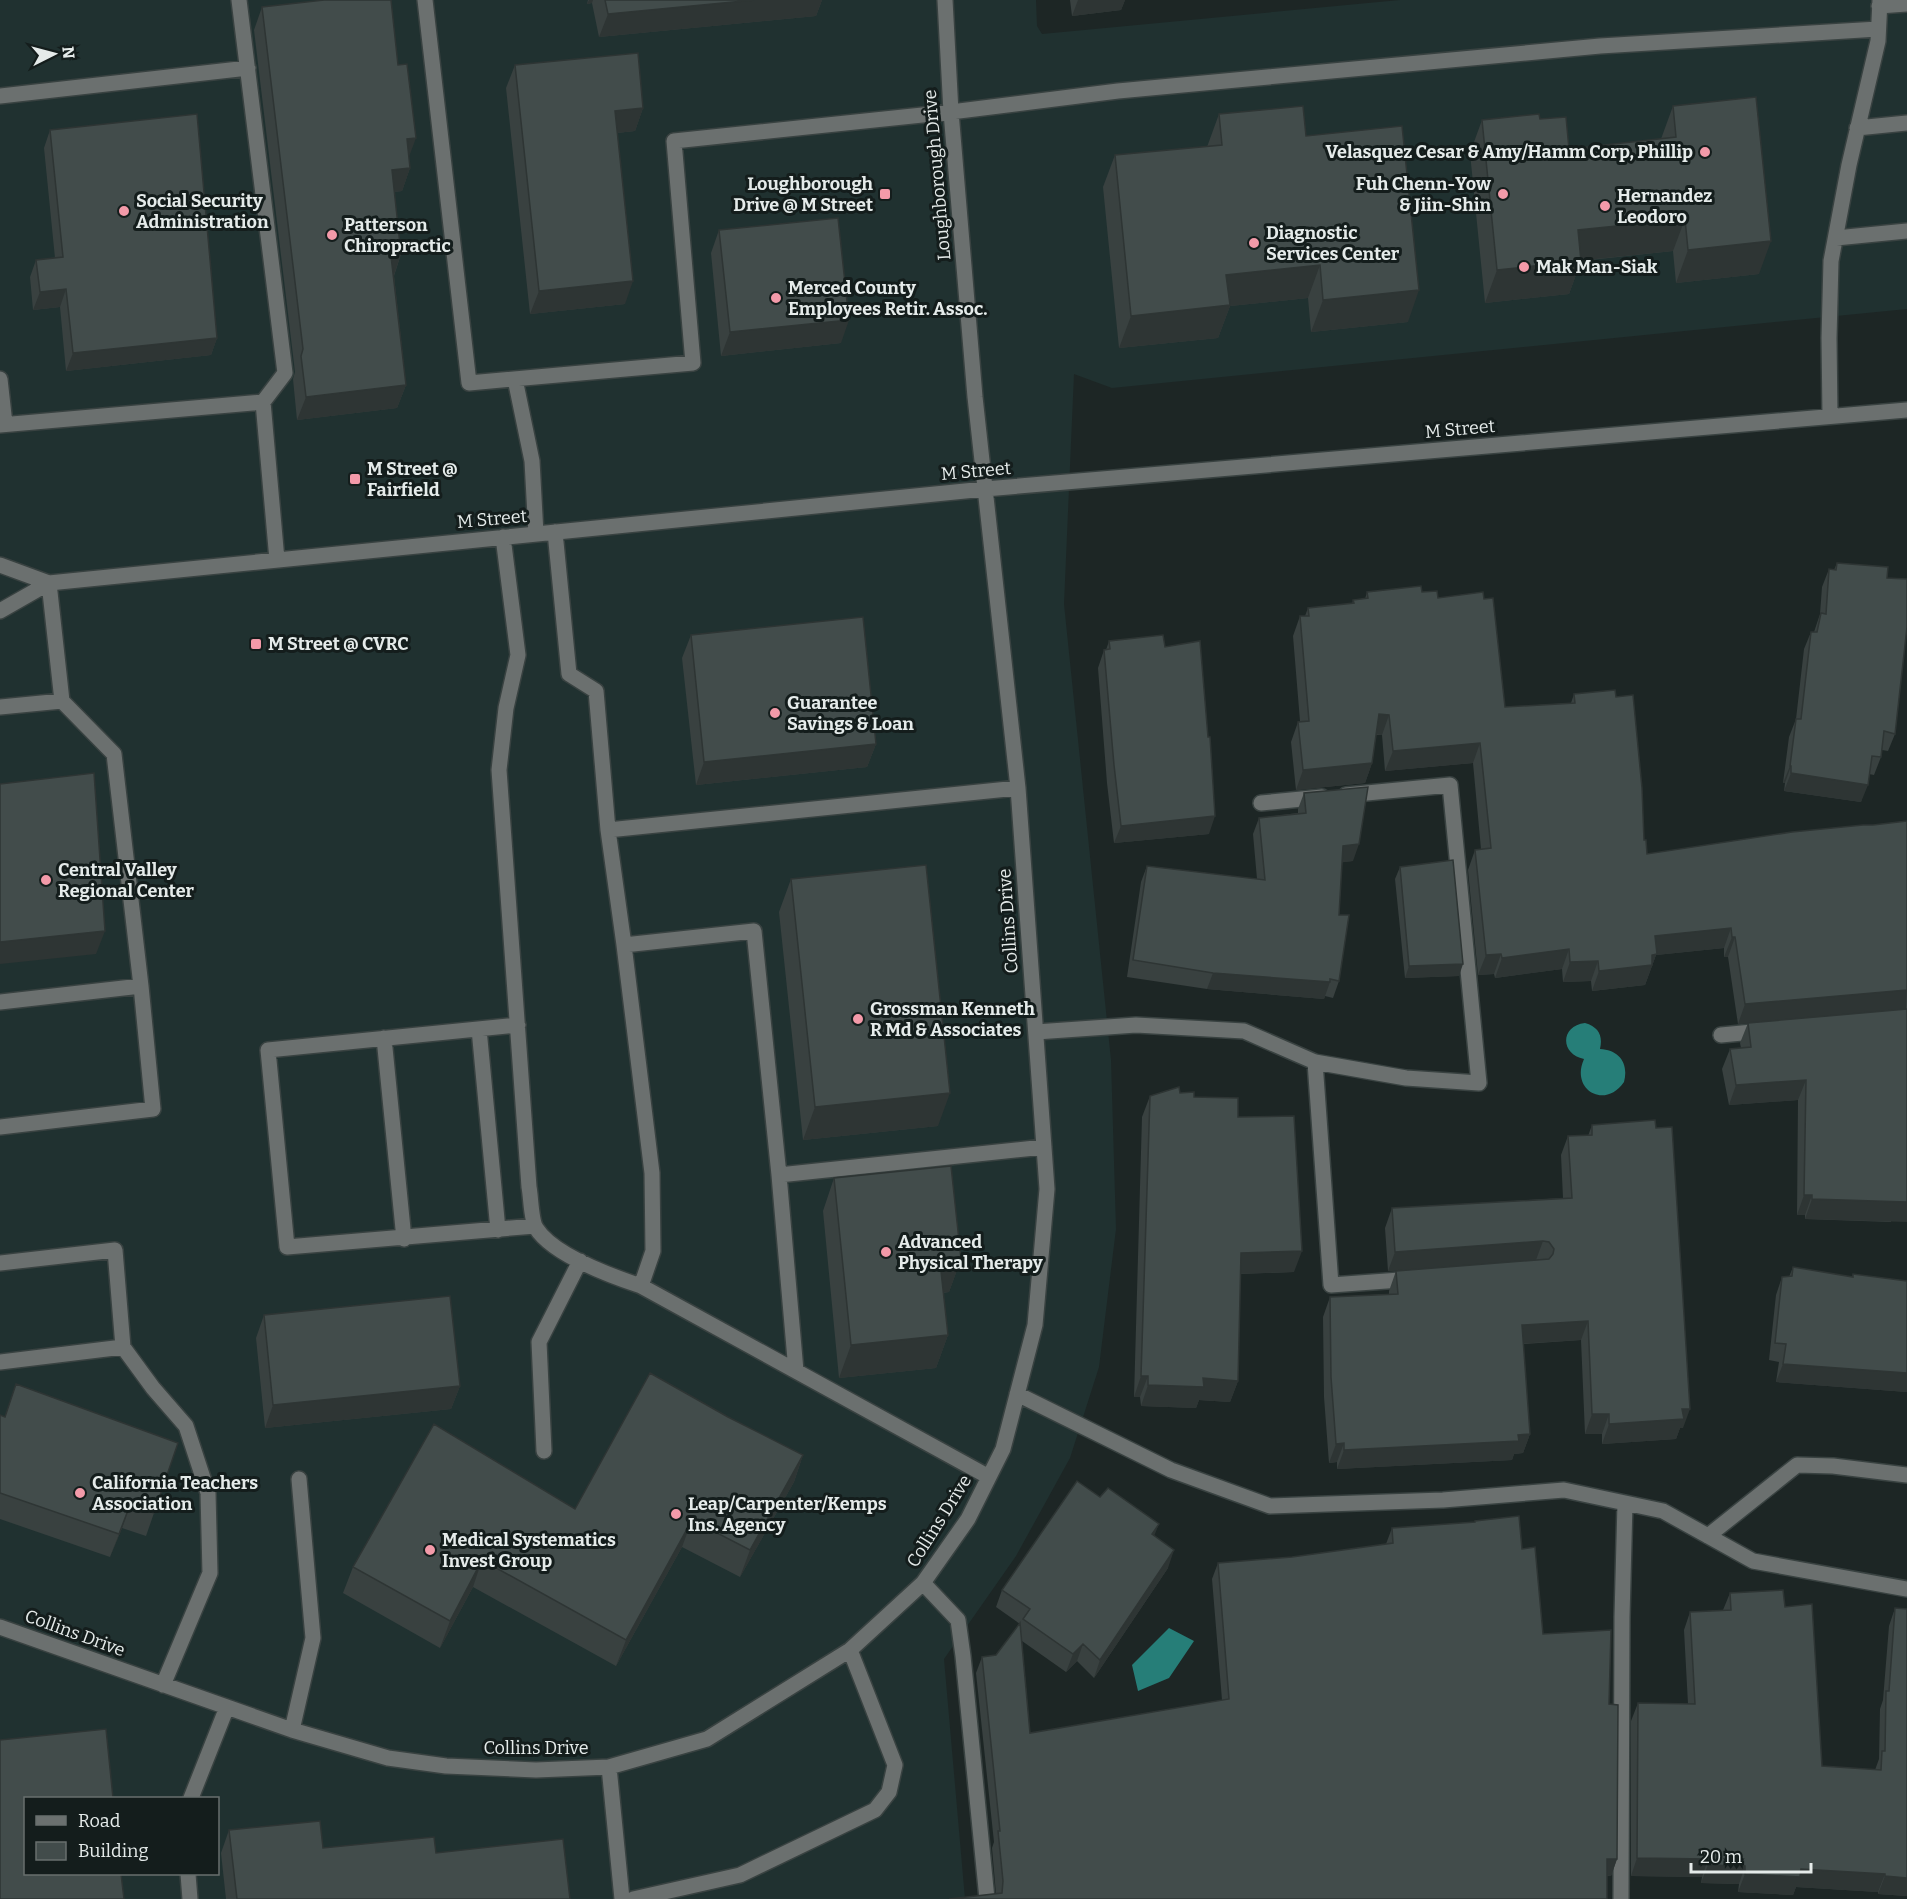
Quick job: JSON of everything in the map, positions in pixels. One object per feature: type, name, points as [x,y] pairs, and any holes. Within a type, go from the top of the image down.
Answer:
[{"type":"street","points":[[239,0],[285,373],[263,402],[276,560]]},
{"type":"street","points":[[425,0],[469,383],[693,363],[674,141],[951,112],[1118,91],[1600,46],[1878,29]]},
{"type":"street","name":"Loughborough Drive","points":[[945,0],[951,112],[985,489]]},
{"type":"street","points":[[1830,416],[1829,338],[1832,261],[1849,165],[1878,40],[1879,3],[1907,4]]},
{"type":"street","points":[[0,96],[248,68]]},
{"type":"street","points":[[1857,128],[1907,123]]},
{"type":"street","points":[[1836,238],[1907,231]]},
{"type":"street","points":[[0,379],[2,425],[263,402]]},
{"type":"street","points":[[515,379],[532,461],[536,534]]},
{"type":"street","name":"M Street","points":[[0,611],[49,583],[985,489],[1907,410]]},
{"type":"street","name":"Collins Drive","points":[[0,1627],[292,1730],[388,1758],[446,1766],[536,1770],[609,1767],[707,1739],[850,1650],[923,1583],[968,1519],[1003,1449],[1035,1325],[1047,1189],[1018,788],[985,489]]},
{"type":"street","points":[[555,532],[569,674],[596,691],[608,830],[652,1173],[653,1251],[641,1286]]},
{"type":"street","points":[[503,537],[518,655],[506,708],[499,770],[529,1186],[535,1226],[553,1246],[605,1275],[641,1286],[989,1477]]},
{"type":"street","name":"M Street","points":[[0,566],[49,583]]},
{"type":"street","points":[[0,1127],[153,1109],[114,754],[62,701],[49,583]]},
{"type":"street","points":[[0,707],[62,701]]},
{"type":"street","points":[[1036,1032],[1136,1025],[1244,1031],[1315,1062],[1406,1078],[1479,1083],[1450,785],[1261,803]]},
{"type":"street","points":[[608,830],[1018,788]]},
{"type":"street","points":[[624,945],[754,931],[796,1371]]},
{"type":"street","points":[[0,1002],[141,986]]},
{"type":"street","points":[[518,1025],[268,1050],[287,1247],[404,1239],[535,1226]]},
{"type":"street","points":[[478,1029],[498,1230]]},
{"type":"street","points":[[1721,1035],[1779,1030]]},
{"type":"street","points":[[384,1038],[404,1239]]},
{"type":"street","points":[[1315,1062],[1331,1285],[1434,1277]]},
{"type":"street","points":[[779,1175],[1044,1147]]},
{"type":"street","points":[[0,1263],[115,1250],[123,1347],[153,1388],[186,1426],[208,1493],[210,1573],[163,1685]]},
{"type":"street","points":[[544,1451],[539,1342],[580,1261]]},
{"type":"street","points":[[0,1362],[123,1347]]},
{"type":"street","points":[[1017,1394],[1171,1470],[1270,1506],[1443,1500],[1564,1490],[1663,1511],[1753,1562],[1907,1589]]},
{"type":"street","points":[[1708,1536],[1797,1465],[1833,1466],[1907,1475]]},
{"type":"street","points":[[292,1730],[313,1638],[299,1479]]},
{"type":"street","points":[[1621,1899],[1622,1617],[1625,1503]]},
{"type":"street","points":[[923,1583],[958,1620],[987,1899]]},
{"type":"street","points":[[633,1899],[740,1875],[875,1810],[889,1792],[896,1765],[850,1650]]},
{"type":"street","points":[[191,1797],[227,1707]]},
{"type":"street","points":[[609,1767],[622,1899]]},
{"type":"street","points":[[188,1875],[190,1899]]},
{"type":"shaded area","points":[[0,0],[1036,0],[1037,26],[1042,34],[1400,0],[1907,0],[1907,309],[1112,388],[1074,374],[1064,604],[1111,1060],[1116,1229],[1099,1367],[1070,1458],[1016,1556],[944,1659],[965,1899],[0,1899]]},
{"type":"water","points":[[1585,1023],[1594,1027],[1599,1033],[1600,1049],[1612,1052],[1624,1063],[1624,1082],[1608,1095],[1592,1093],[1585,1087],[1581,1070],[1584,1059],[1576,1056],[1567,1046],[1567,1034],[1577,1025]]},
{"type":"water","points":[[1169,1628],[1194,1641],[1169,1678],[1138,1691],[1132,1665]]},
{"type":"building","name":"Patterson Chiropractic","points":[[324,0],[391,0],[398,65],[407,64],[416,138],[407,139],[410,168],[392,170],[401,254],[391,256],[406,385],[306,397],[301,356],[303,349],[262,7]]},
{"type":"building","points":[[605,0],[754,0],[608,14]]},
{"type":"building","points":[[638,53],[643,108],[615,111],[633,281],[539,291],[515,65]]},
{"type":"building","points":[[1756,97],[1771,241],[1688,250],[1685,219],[1578,230],[1581,261],[1497,270],[1482,120],[1539,114],[1540,119],[1566,117],[1569,149],[1676,137],[1673,106]]},
{"type":"building","name":"Diagnostic Services Center","points":[[1303,106],[1306,136],[1402,126],[1419,290],[1323,300],[1320,265],[1226,275],[1230,305],[1131,316],[1115,155],[1222,145],[1219,114]]},
{"type":"building","name":"Social Security Administration","points":[[197,114],[217,338],[73,353],[66,289],[40,292],[36,260],[63,257],[50,130]]},
{"type":"building","name":"Merced County Employees Retir. Assoc.","points":[[838,218],[849,320],[730,332],[719,230]]},
{"type":"building","points":[[1837,563],[1888,567],[1887,578],[1907,579],[1907,627],[1895,734],[1884,731],[1881,757],[1872,756],[1868,785],[1791,773],[1790,766],[1796,719],[1801,719],[1811,632],[1817,632],[1821,613],[1826,614],[1829,569],[1836,570]]},
{"type":"building","points":[[1421,586],[1422,592],[1437,591],[1438,598],[1483,592],[1484,599],[1493,598],[1505,707],[1575,703],[1574,694],[1615,690],[1616,697],[1633,695],[1647,854],[1792,832],[1907,821],[1907,990],[1745,1004],[1735,937],[1732,937],[1731,928],[1655,936],[1657,954],[1652,955],[1652,965],[1599,971],[1598,961],[1570,962],[1569,949],[1502,958],[1501,954],[1486,955],[1475,850],[1491,848],[1480,743],[1393,751],[1389,715],[1379,714],[1372,763],[1303,770],[1298,722],[1309,721],[1300,616],[1309,616],[1308,608],[1354,603],[1353,600],[1368,598],[1367,592]]},
{"type":"building","name":"Guarantee Savings & Loan","points":[[863,617],[876,744],[704,762],[691,635]]},
{"type":"building","points":[[1163,635],[1165,647],[1200,641],[1215,816],[1121,826],[1104,650],[1110,649],[1109,641]]},
{"type":"building","name":"Central Valley Regional Center","points":[[94,773],[105,931],[0,942],[0,784]]},
{"type":"building","points":[[1368,787],[1359,844],[1343,846],[1339,915],[1349,915],[1339,981],[1213,973],[1133,960],[1147,866],[1265,880],[1259,818],[1306,813],[1304,793]]},
{"type":"building","points":[[1453,860],[1463,964],[1409,966],[1400,867]]},
{"type":"building","name":"Grossman Kenneth R Md & Associates","points":[[926,865],[950,1093],[815,1107],[791,879]]},
{"type":"building","points":[[1907,1009],[1907,1202],[1812,1199],[1812,1195],[1804,1195],[1806,1080],[1736,1085],[1730,1049],[1751,1047],[1748,1023]]},
{"type":"building","points":[[1179,1087],[1180,1093],[1194,1092],[1194,1097],[1238,1098],[1238,1117],[1294,1116],[1302,1251],[1241,1253],[1238,1381],[1203,1378],[1204,1387],[1148,1385],[1148,1376],[1141,1376],[1150,1096]]},
{"type":"building","points":[[1655,1120],[1656,1128],[1672,1127],[1690,1409],[1682,1409],[1684,1419],[1609,1424],[1609,1414],[1592,1414],[1588,1321],[1522,1325],[1530,1434],[1518,1435],[1519,1441],[1344,1450],[1344,1443],[1336,1444],[1331,1377],[1330,1297],[1398,1294],[1396,1271],[1549,1259],[1553,1254],[1554,1249],[1549,1242],[1543,1241],[1395,1252],[1392,1208],[1572,1198],[1568,1136],[1592,1135],[1592,1125]]},
{"type":"building","name":"Advanced Physical Therapy","points":[[951,1166],[961,1259],[940,1262],[948,1335],[851,1345],[834,1178]]},
{"type":"building","points":[[1793,1267],[1853,1277],[1853,1274],[1907,1281],[1907,1373],[1783,1364],[1786,1344],[1775,1343],[1782,1277],[1792,1276]]},
{"type":"building","points":[[450,1296],[460,1386],[273,1405],[264,1315]]},
{"type":"building","points":[[650,1373],[728,1417],[803,1455],[750,1550],[692,1520],[626,1640],[482,1560],[450,1621],[353,1567],[434,1424],[575,1509]]},
{"type":"building","name":"California Teachers Association","points":[[16,1384],[178,1443],[154,1513],[130,1505],[119,1534],[0,1493],[0,1415],[5,1417]]},
{"type":"building","points":[[1077,1481],[1100,1497],[1108,1488],[1159,1524],[1152,1534],[1174,1550],[1100,1660],[1083,1644],[1073,1654],[1023,1619],[1030,1609],[1002,1590]]},
{"type":"building","points":[[1519,1516],[1522,1549],[1535,1547],[1543,1634],[1611,1630],[1609,1704],[1618,1705],[1617,1859],[1607,1859],[1607,1899],[949,1899],[1002,1893],[998,1831],[1000,1831],[982,1657],[996,1655],[1020,1623],[1030,1733],[1229,1699],[1218,1563],[1292,1557],[1393,1543],[1392,1528],[1475,1522]]},
{"type":"building","points":[[1783,1590],[1785,1607],[1812,1604],[1822,1766],[1881,1770],[1882,1751],[1885,1751],[1886,1691],[1889,1691],[1895,1608],[1907,1609],[1907,1878],[1885,1876],[1885,1874],[1801,1869],[1800,1877],[1745,1874],[1745,1866],[1708,1865],[1708,1859],[1637,1858],[1638,1703],[1695,1704],[1690,1612],[1731,1610],[1730,1593]]},
{"type":"building","points":[[106,1729],[113,1797],[24,1797],[24,1875],[121,1875],[124,1899],[0,1899],[0,1740]]},
{"type":"building","points":[[320,1821],[323,1848],[434,1837],[436,1853],[563,1839],[570,1899],[237,1899],[229,1830]]},
{"type":"place","name":"Velasquez Cesar & Amy/Hamm Corp, Phillip","points":[[1705,152]]},
{"type":"place","name":"Loughborough Drive @ M Street","points":[[885,194]]},
{"type":"place","name":"Fuh Chenn-Yow & Jiin-Shin","points":[[1503,194]]},
{"type":"place","name":"Hernandez Leodoro","points":[[1605,206]]},
{"type":"place","name":"Social Security Administration","points":[[124,211]]},
{"type":"place","name":"Patterson Chiropractic","points":[[332,235]]},
{"type":"place","name":"Diagnostic Services Center","points":[[1254,243]]},
{"type":"place","name":"Mak Man-Siak","points":[[1524,267]]},
{"type":"place","name":"Merced County Employees Retir. Assoc.","points":[[776,298]]},
{"type":"place","name":"M Street @ Fairfield","points":[[355,479]]},
{"type":"place","name":"M Street @ CVRC","points":[[256,644]]},
{"type":"place","name":"Guarantee Savings & Loan","points":[[775,713]]},
{"type":"place","name":"Central Valley Regional Center","points":[[46,880]]},
{"type":"place","name":"Grossman Kenneth R Md & Associates","points":[[858,1019]]},
{"type":"place","name":"Advanced Physical Therapy","points":[[886,1252]]},
{"type":"place","name":"California Teachers Association","points":[[80,1493]]},
{"type":"place","name":"Leap/Carpenter/Kemps Ins. Agency","points":[[676,1514]]},
{"type":"place","name":"Medical Systematics Invest Group","points":[[430,1550]]}]
